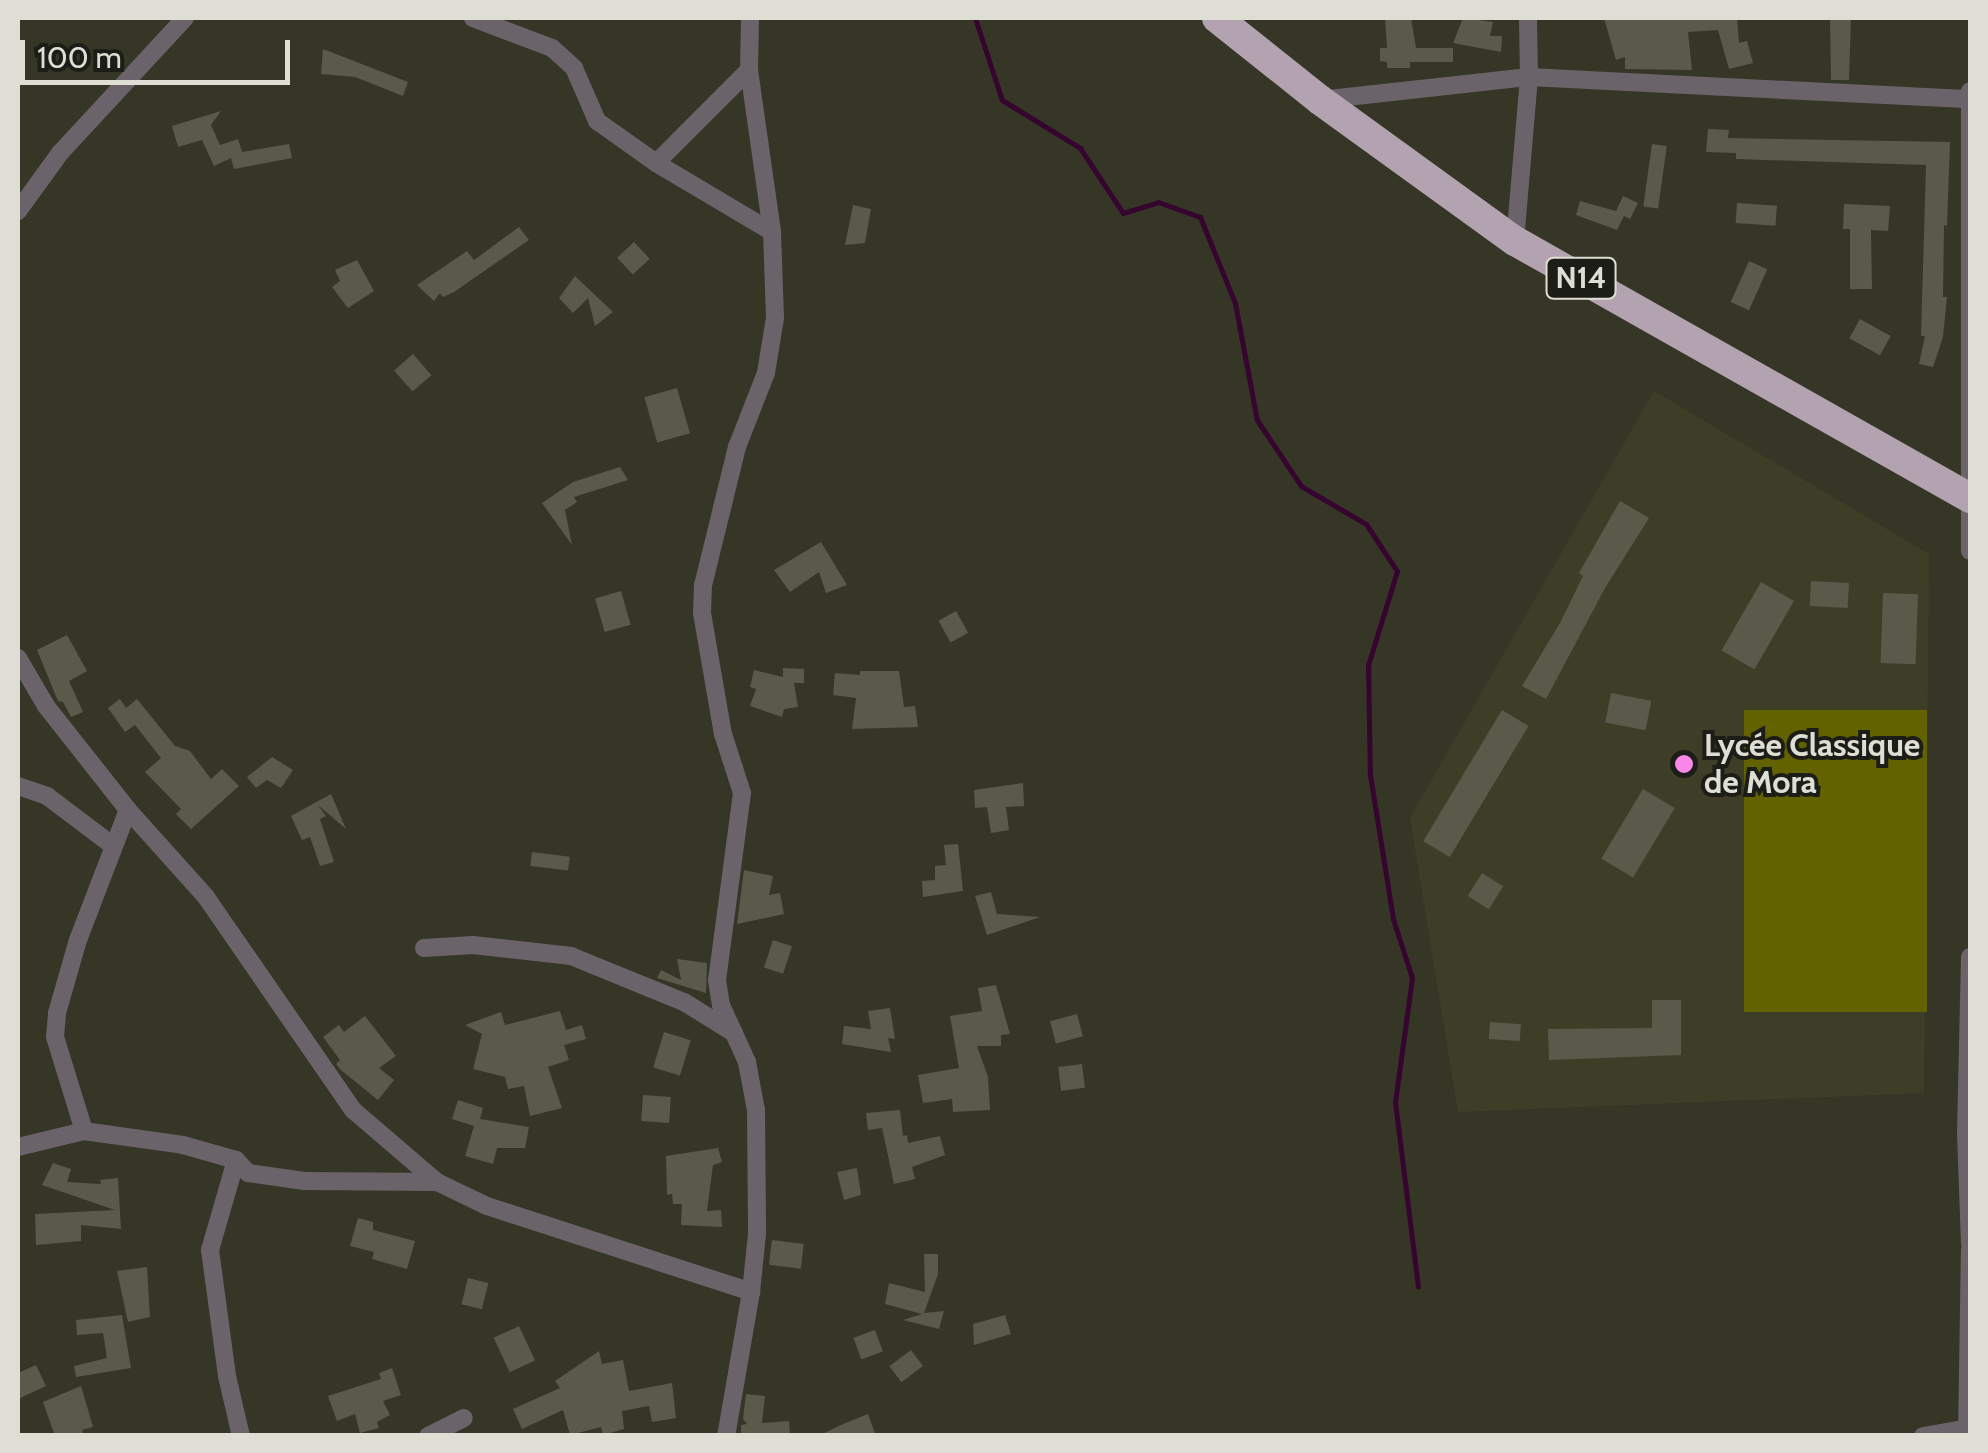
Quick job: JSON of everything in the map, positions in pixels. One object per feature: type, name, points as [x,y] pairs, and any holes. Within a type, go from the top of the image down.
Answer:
[{"type":"highway","name":"N14","points":[[1217,18],[1320,100],[1514,241],[1970,498]]},
{"type":"street","points":[[18,212],[60,153],[185,18]]},
{"type":"street","points":[[474,18],[552,48],[574,68],[597,120],[656,163],[772,232]]},
{"type":"street","points":[[726,1436],[757,1234],[756,1110],[747,1062],[721,1006],[717,959],[742,792],[722,734],[702,614],[703,585],[736,447],[766,373],[774,318],[772,232],[749,70],[750,18]]},
{"type":"street","points":[[1514,241],[1529,78],[1528,18]]},
{"type":"street","points":[[656,163],[749,70]]},
{"type":"street","points":[[1320,100],[1529,78],[1970,99]]},
{"type":"street","points":[[1970,88],[1970,550]]},
{"type":"street","points":[[18,658],[46,706],[128,810],[206,897],[353,1110],[438,1182],[487,1206],[588,1243],[751,1292]]},
{"type":"street","points":[[18,786],[47,796],[112,846]]},
{"type":"street","points":[[84,1131],[55,1037],[56,1025],[78,940],[128,810]]},
{"type":"street","points":[[424,948],[473,945],[571,956],[684,1002],[734,1033]]},
{"type":"street","points":[[1923,1436],[1968,1431],[1970,958]]},
{"type":"street","points":[[18,1147],[84,1131],[183,1145],[236,1160],[248,1173],[304,1181],[438,1182]]},
{"type":"street","points":[[236,1160],[210,1250],[227,1376],[241,1436]]},
{"type":"street","points":[[428,1436],[464,1418]]},
{"type":"shaded area","name":"Lycée Classique de Mora","points":[[1654,391],[1929,554],[1924,1093],[1458,1112],[1410,818]]},
{"type":"shaded area","points":[[1744,710],[1927,710],[1927,1012],[1744,1012]]},
{"type":"building","points":[[1385,18],[1411,18],[1416,48],[1453,48],[1453,62],[1410,62],[1410,68],[1387,68],[1387,62],[1380,61],[1380,48],[1387,48]]},
{"type":"building","points":[[1463,18],[1493,22],[1490,36],[1502,36],[1501,52],[1453,43]]},
{"type":"building","points":[[1604,18],[1737,18],[1739,43],[1747,41],[1753,63],[1729,69],[1718,30],[1688,32],[1692,70],[1625,69],[1625,57],[1616,60]]},
{"type":"building","points":[[1830,18],[1851,18],[1849,80],[1831,80]]},
{"type":"building","points":[[323,49],[408,82],[403,96],[355,77],[321,74]]},
{"type":"building","points":[[221,111],[211,125],[220,145],[238,139],[242,152],[289,144],[292,158],[234,169],[231,158],[214,166],[202,140],[178,147],[172,126]]},
{"type":"building","points":[[1708,129],[1729,130],[1728,138],[1950,142],[1947,226],[1944,225],[1943,297],[1947,297],[1943,337],[1933,367],[1919,364],[1925,336],[1921,336],[1926,165],[1736,159],[1736,153],[1706,152]]},
{"type":"building","points":[[1652,144],[1667,146],[1658,208],[1643,206]]},
{"type":"building","points":[[1623,196],[1638,203],[1630,219],[1624,216],[1617,230],[1576,215],[1580,201],[1616,211]]},
{"type":"building","points":[[1737,203],[1777,206],[1776,226],[1736,223]]},
{"type":"building","points":[[1844,204],[1890,206],[1888,231],[1871,230],[1872,289],[1850,289],[1850,229],[1843,229]]},
{"type":"building","points":[[853,205],[871,209],[865,243],[845,245]]},
{"type":"building","points":[[519,227],[529,240],[454,292],[443,297],[440,293],[434,301],[417,285],[467,251],[474,260]]},
{"type":"building","points":[[634,242],[650,259],[633,275],[617,258]]},
{"type":"building","points":[[357,260],[374,291],[348,308],[332,287],[340,281],[335,270]]},
{"type":"building","points":[[1749,261],[1767,269],[1749,310],[1731,302]]},
{"type":"building","points":[[575,276],[613,312],[595,326],[588,298],[573,313],[559,298]]},
{"type":"building","points":[[1860,319],[1891,336],[1880,355],[1849,338]]},
{"type":"building","points":[[413,354],[431,375],[413,392],[394,370]]},
{"type":"building","points":[[677,388],[690,433],[657,443],[644,397]]},
{"type":"building","points":[[620,467],[628,480],[574,497],[577,502],[565,510],[572,545],[542,503],[573,482]]},
{"type":"building","points":[[1620,501],[1649,518],[1605,588],[1546,699],[1522,686],[1560,623],[1583,576],[1579,573]]},
{"type":"building","points":[[821,542],[847,585],[826,593],[819,572],[790,592],[774,570]]},
{"type":"building","points":[[1811,581],[1849,583],[1848,608],[1810,606]]},
{"type":"building","points":[[1761,582],[1794,601],[1754,669],[1722,650]]},
{"type":"building","points":[[621,591],[631,625],[605,632],[595,598]]},
{"type":"building","points":[[1883,593],[1918,594],[1916,664],[1881,663]]},
{"type":"building","points":[[956,611],[968,633],[951,643],[939,621]]},
{"type":"building","points":[[67,635],[87,671],[69,681],[83,712],[71,717],[63,702],[58,701],[37,650]]},
{"type":"building","points":[[783,668],[804,669],[804,683],[794,683],[798,707],[784,709],[782,717],[750,706],[756,689],[750,687],[754,670],[783,677]]},
{"type":"building","points":[[860,671],[899,671],[904,707],[915,706],[918,727],[852,729],[856,698],[833,695],[835,673],[860,675]]},
{"type":"building","points":[[1611,693],[1651,701],[1646,730],[1605,722]]},
{"type":"building","points":[[120,699],[126,708],[137,699],[175,746],[190,751],[211,779],[222,769],[239,786],[191,829],[176,814],[181,809],[145,772],[161,758],[135,725],[125,732],[108,708]]},
{"type":"building","points":[[1502,710],[1529,726],[1450,857],[1423,841]]},
{"type":"building","points":[[272,757],[293,770],[281,788],[267,780],[256,788],[247,777]]},
{"type":"building","points":[[1023,783],[1024,806],[1006,807],[1009,830],[991,833],[987,807],[975,808],[974,790]]},
{"type":"building","points":[[1643,789],[1675,808],[1633,877],[1601,858]]},
{"type":"building","points":[[331,794],[346,829],[318,805],[326,816],[320,819],[334,862],[320,866],[310,837],[302,840],[291,816]]},
{"type":"building","points":[[958,844],[963,891],[923,897],[922,881],[935,880],[935,866],[946,865],[944,845]]},
{"type":"building","points":[[532,852],[570,857],[568,871],[530,866]]},
{"type":"building","points":[[744,870],[773,876],[769,895],[780,893],[784,914],[737,924]]},
{"type":"building","points":[[1482,873],[1503,886],[1489,909],[1468,896]]},
{"type":"building","points":[[991,892],[997,914],[1040,917],[987,935],[975,896]]},
{"type":"building","points":[[773,940],[792,946],[783,974],[764,968]]},
{"type":"building","points":[[677,959],[707,963],[706,993],[657,978],[661,970],[681,980]]},
{"type":"building","points":[[996,985],[1010,1034],[1001,1035],[1001,1046],[977,1046],[988,1077],[990,1110],[953,1112],[952,1099],[923,1103],[918,1075],[959,1068],[950,1016],[982,1011],[978,988]]},
{"type":"building","points":[[1652,1000],[1681,1000],[1681,1055],[1549,1060],[1548,1029],[1652,1028]]},
{"type":"building","points":[[890,1008],[895,1039],[888,1038],[891,1052],[842,1044],[844,1026],[871,1029],[868,1011]]},
{"type":"building","points":[[560,1011],[566,1030],[582,1025],[586,1039],[564,1045],[569,1060],[548,1067],[562,1108],[530,1116],[524,1086],[508,1089],[505,1077],[473,1069],[482,1034],[465,1025],[501,1012],[505,1025]]},
{"type":"building","points":[[1077,1014],[1083,1036],[1056,1043],[1050,1021]]},
{"type":"building","points":[[365,1016],[396,1056],[379,1068],[394,1080],[378,1100],[341,1070],[336,1064],[340,1060],[323,1037],[339,1025],[344,1032]]},
{"type":"building","points":[[1490,1022],[1521,1024],[1520,1041],[1489,1039]]},
{"type":"building","points":[[664,1032],[691,1040],[680,1076],[653,1067]]},
{"type":"building","points":[[1082,1064],[1085,1088],[1061,1091],[1058,1067]]},
{"type":"building","points":[[643,1095],[671,1097],[669,1123],[641,1121]]},
{"type":"building","points":[[458,1100],[483,1108],[480,1119],[529,1127],[525,1148],[497,1148],[493,1164],[465,1156],[474,1126],[452,1119]]},
{"type":"building","points":[[900,1110],[903,1136],[907,1135],[908,1143],[940,1136],[945,1155],[912,1167],[915,1179],[894,1184],[882,1128],[868,1130],[866,1113]]},
{"type":"building","points":[[718,1148],[722,1162],[713,1165],[707,1211],[721,1210],[722,1227],[681,1225],[682,1204],[673,1204],[672,1194],[667,1195],[666,1156]]},
{"type":"building","points":[[53,1163],[71,1169],[67,1182],[101,1184],[100,1180],[118,1178],[121,1229],[81,1225],[81,1241],[36,1245],[35,1214],[115,1210],[42,1185]]},
{"type":"building","points":[[857,1168],[861,1195],[844,1200],[837,1172]]},
{"type":"building","points":[[358,1218],[373,1222],[373,1230],[415,1241],[407,1269],[372,1259],[374,1252],[350,1246]]},
{"type":"building","points":[[772,1240],[804,1244],[801,1269],[769,1265]]},
{"type":"building","points":[[924,1254],[938,1254],[938,1274],[924,1313],[944,1311],[939,1329],[903,1320],[922,1314],[885,1304],[889,1283],[925,1292]]},
{"type":"building","points":[[147,1267],[150,1317],[128,1322],[117,1271]]},
{"type":"building","points":[[468,1278],[488,1283],[482,1309],[461,1304]]},
{"type":"building","points":[[122,1315],[131,1368],[76,1377],[74,1366],[107,1358],[103,1333],[77,1335],[76,1320]]},
{"type":"building","points":[[1005,1315],[1011,1334],[974,1345],[973,1324]]},
{"type":"building","points":[[519,1326],[535,1360],[510,1372],[494,1338]]},
{"type":"building","points":[[875,1330],[883,1352],[861,1359],[853,1338]]},
{"type":"building","points":[[911,1350],[923,1366],[901,1382],[889,1366]]},
{"type":"building","points":[[599,1351],[602,1364],[623,1360],[629,1391],[672,1383],[676,1418],[652,1422],[649,1406],[622,1411],[624,1429],[603,1435],[601,1427],[570,1435],[563,1410],[522,1429],[513,1409],[560,1388],[555,1381]]},
{"type":"building","points":[[36,1365],[46,1386],[18,1399],[18,1373]]},
{"type":"building","points":[[392,1368],[401,1395],[383,1401],[390,1415],[377,1422],[379,1428],[360,1433],[355,1414],[337,1421],[328,1396],[381,1379],[379,1373]]},
{"type":"building","points":[[81,1386],[93,1427],[82,1430],[84,1436],[55,1436],[43,1402]]},
{"type":"building","points":[[746,1394],[765,1396],[762,1423],[789,1421],[790,1436],[741,1436],[741,1425],[747,1424],[743,1419]]},
{"type":"building","points":[[868,1414],[876,1436],[818,1436],[843,1424]]},
{"type":"waterway","points":[[975,18],[1002,100],[1080,148],[1123,213],[1158,202],[1200,217],[1235,303],[1257,420],[1301,486],[1366,524],[1397,571],[1368,665],[1370,775],[1393,919],[1412,978],[1395,1102],[1418,1287]]},
{"type":"place","name":"Lycée Classique de Mora","points":[[1684,764]]}]
